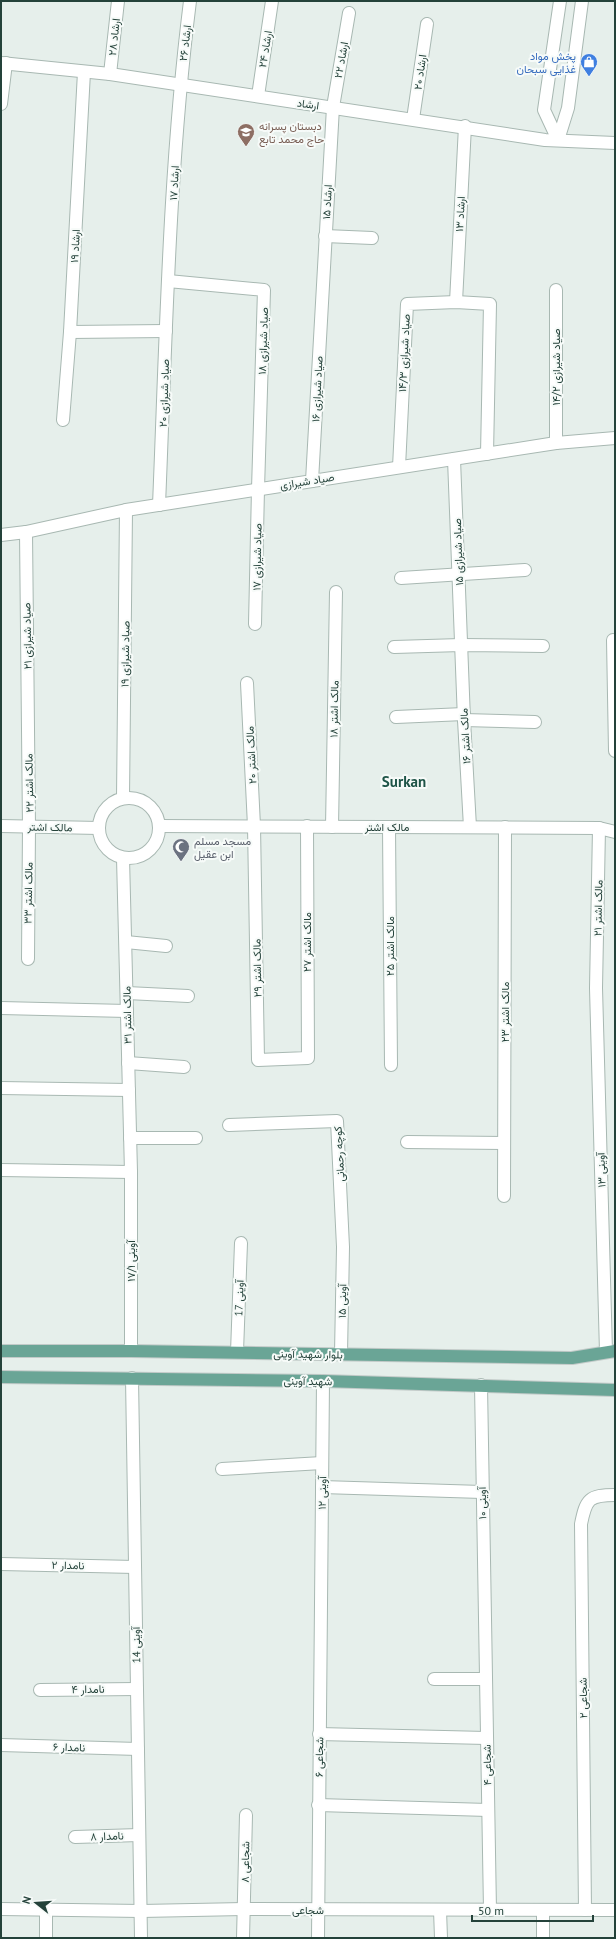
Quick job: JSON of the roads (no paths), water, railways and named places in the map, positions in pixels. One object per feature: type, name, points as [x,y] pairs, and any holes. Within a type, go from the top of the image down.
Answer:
[{"type":"main road","name":"بلوار شهید آوینی","points":[[1,1351],[131,1350],[572,1358],[611,1352]]},
{"type":"main road","name":"شهید آوینی","points":[[1,1377],[323,1381],[615,1390]]},
{"type":"street","name":"ارشاد ۲۸","points":[[110,74],[118,1]]},
{"type":"street","name":"ارشاد ۲۶","points":[[180,84],[190,1]]},
{"type":"street","name":"ارشاد ۲۴","points":[[258,96],[272,1]]},
{"type":"street","points":[[558,140],[544,110],[560,1]]},
{"type":"street","points":[[558,140],[568,108],[582,1]]},
{"type":"street","name":"ارشاد ۲۲","points":[[333,107],[349,13]]},
{"type":"street","name":"ارشاد ۲۰","points":[[413,119],[426,24]]},
{"type":"street","name":"ارشاد","points":[[3,63],[110,74],[558,140],[615,143]]},
{"type":"street","points":[[1,104],[3,63]]},
{"type":"street","name":"ارشاد ۱۹","points":[[63,420],[70,332],[84,72]]},
{"type":"street","name":"ارشاد ۱۷","points":[[168,281],[180,84]]},
{"type":"street","name":"ارشاد ۱۵","points":[[322,297],[333,107]]},
{"type":"street","name":"ارشاد ۱۳","points":[[456,302],[465,126]]},
{"type":"street","points":[[325,236],[372,238]]},
{"type":"street","name":"صیاد شیرازی ۲۰","points":[[159,505],[168,281]]},
{"type":"street","name":"صیاد شیرازی ۱۸","points":[[168,281],[264,290],[258,489]]},
{"type":"street","name":"صیاد شیرازی ۱۴/۲","points":[[556,290],[556,443]]},
{"type":"street","name":"صیاد شیرازی ۱۶","points":[[312,481],[322,297]]},
{"type":"street","name":"صیاد شیرازی ۱۴/۳","points":[[399,467],[407,304],[456,302],[490,304],[487,454]]},
{"type":"street","points":[[70,332],[166,331]]},
{"type":"street","name":"صیاد شیرازی","points":[[1,535],[26,532],[126,510],[258,489],[556,443],[615,438]]},
{"type":"street","name":"صیاد شیرازی ۱۵","points":[[454,459],[461,645]]},
{"type":"street","name":"صیاد شیرازی ۱۷","points":[[255,624],[258,489]]},
{"type":"street","name":"صیاد شیرازی ۱۹","points":[[123,798],[126,510]]},
{"type":"street","name":"صیاد شیرازی ۲۱","points":[[26,532],[28,740]]},
{"type":"street","points":[[401,578],[524,570]]},
{"type":"street","name":"مالک اشتر ۱۸","points":[[332,827],[336,592]]},
{"type":"street","points":[[613,640],[615,751]]},
{"type":"street","points":[[394,647],[461,645],[543,646]]},
{"type":"street","name":"مالک اشتر ۱۶","points":[[461,645],[470,827]]},
{"type":"street","name":"مالک اشتر ۲۰","points":[[247,683],[254,826]]},
{"type":"street","points":[[396,717],[464,717],[535,722]]},
{"type":"street","name":"مالک اشتر ۲۲","points":[[28,740],[29,827]]},
{"type":"street","points":[[123,798],[133,798],[143,801],[151,807],[157,816],[159,826],[155,843],[149,850],[133,858],[123,858],[109,850],[103,844],[99,828],[101,818],[106,809],[113,802],[123,798]]},
{"type":"street","name":"مالک اشتر","points":[[1,826],[99,828]]},
{"type":"street","name":"مالک اشتر","points":[[159,826],[599,828],[615,832]]},
{"type":"street","name":"مالک اشتر ۲۹","points":[[254,826],[258,1060],[308,1058]]},
{"type":"street","name":"مالک اشتر ۲۷","points":[[307,826],[308,1058]]},
{"type":"street","name":"مالک اشتر ۳۳","points":[[28,959],[29,827]]},
{"type":"street","name":"مالک اشتر ۲۵","points":[[389,827],[391,1065]]},
{"type":"street","name":"مالک اشتر ۲۳","points":[[504,1196],[505,828]]},
{"type":"street","name":"مالک اشتر ۲۱","points":[[596,988],[599,828]]},
{"type":"street","name":"مالک اشتر ۳۱","points":[[123,858],[131,1172]]},
{"type":"street","points":[[126,942],[166,946]]},
{"type":"street","name":"آوینی ۱۳","points":[[596,988],[611,1352]]},
{"type":"street","points":[[127,993],[188,996]]},
{"type":"street","points":[[1,1008],[127,1011]]},
{"type":"street","points":[[128,1063],[184,1067]]},
{"type":"street","points":[[1,1088],[129,1090]]},
{"type":"street","name":"کوچه رحمانی","points":[[229,1125],[337,1121],[343,1247]]},
{"type":"street","points":[[130,1138],[196,1138]]},
{"type":"street","points":[[407,1142],[504,1143]]},
{"type":"street","points":[[1,1170],[131,1172]]},
{"type":"street","name":"آوینی ۱۷/۱","points":[[131,1172],[131,1350]]},
{"type":"street","name":"آوینی 17","points":[[237,1352],[241,1243]]},
{"type":"street","name":"آوینی ۱۵","points":[[341,1354],[343,1247]]},
{"type":"street","name":"آوینی 14","points":[[132,1378],[141,1938]]},
{"type":"street","name":"۱۲ آوینی","points":[[321,1604],[323,1381]]},
{"type":"street","name":"۱۰ آوینی","points":[[481,1385],[484,1621]]},
{"type":"street","points":[[222,1469],[322,1463]]},
{"type":"street","points":[[322,1487],[482,1492]]},
{"type":"street","name":"شجاعی ۲","points":[[585,1910],[581,1524],[589,1499],[599,1495],[615,1495]]},
{"type":"street","name":"نامدار ۲","points":[[1,1564],[135,1567]]},
{"type":"street","name":"شجاعی ۶","points":[[318,1938],[317,1910],[321,1604]]},
{"type":"street","name":"شجاعی ۴","points":[[484,1621],[490,1910]]},
{"type":"street","points":[[434,1680],[485,1679]]},
{"type":"street","name":"نامدار ۴","points":[[40,1690],[137,1689]]},
{"type":"street","points":[[319,1734],[486,1738]]},
{"type":"street","name":"نامدار ۶","points":[[1,1745],[138,1749]]},
{"type":"street","points":[[318,1805],[488,1810]]},
{"type":"street","name":"شجاعی ۸","points":[[243,1938],[246,1815]]},
{"type":"street","name":"نامدار ۸","points":[[75,1837],[139,1835]]},
{"type":"street","name":"شجاعی","points":[[1,1909],[141,1911],[244,1909],[615,1910]]},
{"type":"street","points":[[46,1909],[46,1938]]},
{"type":"street","points":[[440,1910],[441,1938]]},
{"type":"street","points":[[543,1910],[543,1938]]},
{"type":"place","name":"پخش مواد غذایی سبحان","points":[[589,77]]},
{"type":"place","name":"دبستان پسرانه حاج محمد تابع","points":[[246,147]]},
{"type":"place","name":"مسجد مسلم ابن عقیل","points":[[181,862]]},
{"type":"district","name":"Surkan","points":[[404,782]]}]
